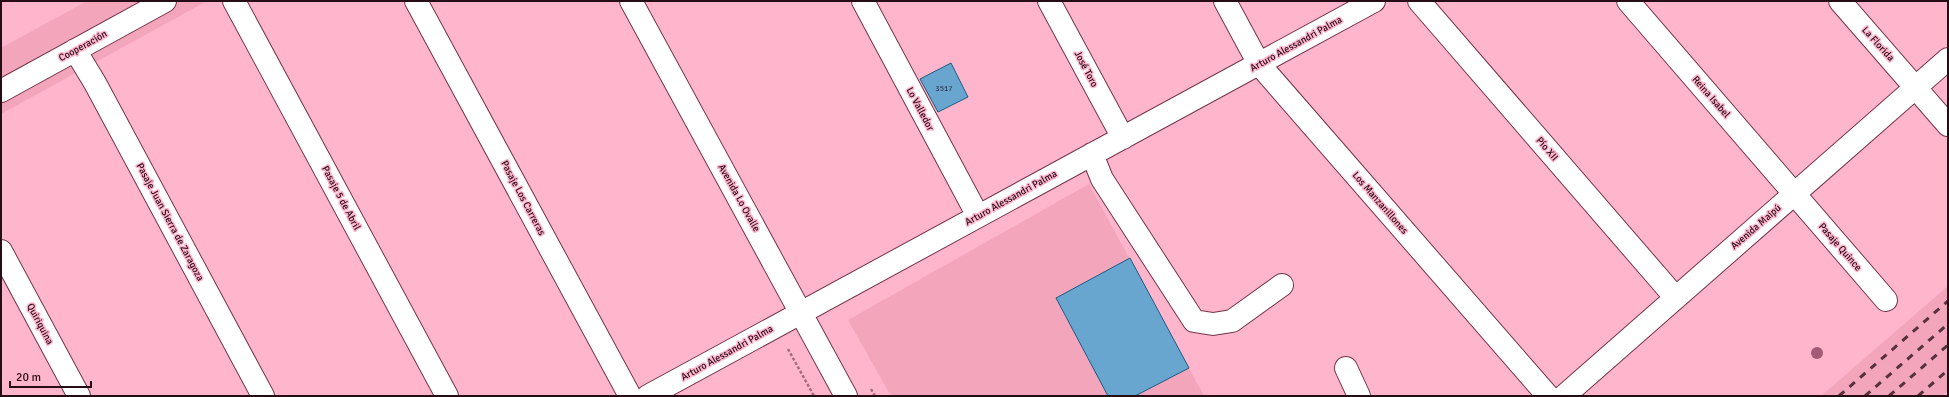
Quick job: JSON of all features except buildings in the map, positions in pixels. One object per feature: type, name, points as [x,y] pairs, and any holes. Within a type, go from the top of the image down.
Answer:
[{"type":"street","name":"Cooperación","points":[[1,91],[165,1]]},
{"type":"street","name":"Pasaje 5 de Abril","points":[[234,1],[446,396]]},
{"type":"street","name":"Pasaje Los Carreras","points":[[416,1],[630,396]]},
{"type":"street","name":"Avenida Lo Ovalle","points":[[631,1],[846,396]]},
{"type":"street","name":"Lo Valledor","points":[[863,1],[978,216]]},
{"type":"street","name":"José Toro","points":[[1049,1],[1123,138]]},
{"type":"street","name":"Los Manzanillones","points":[[1225,1],[1259,64],[1548,396]]},
{"type":"street","name":"Arturo Alessandri Palma","points":[[648,396],[1374,1]]},
{"type":"street","name":"Pío XII","points":[[1419,1],[1676,297]]},
{"type":"street","name":"Reina Isabel","points":[[1628,1],[1794,194]]},
{"type":"street","name":"La Florida","points":[[1840,1],[1948,125]]},
{"type":"street","name":"Pasaje Juan Sierra de Zaragoza","points":[[75,50],[95,83],[263,396]]},
{"type":"street","name":"Avenida Maipú","points":[[1564,396],[1948,59]]},
{"type":"street","points":[[1092,154],[1102,179],[1194,321],[1213,324],[1232,321],[1282,285]]},
{"type":"street","name":"Pasaje Quince","points":[[1794,194],[1886,300]]},
{"type":"street","name":"Quiriquina","points":[[1,251],[79,396]]},
{"type":"street","points":[[1346,368],[1359,396]]},
{"type":"path","points":[[788,348],[814,396]]},
{"type":"shaded area","points":[[87,1],[207,1],[1,114],[1,48]]},
{"type":"shaded area","points":[[1089,184],[1204,396],[891,396],[848,320]]},
{"type":"shaded area","points":[[1948,286],[1948,391],[1942,396],[1821,396]]},
{"type":"railway","points":[[1839,396],[1948,301]]},
{"type":"railway","points":[[1865,396],[1948,324]]},
{"type":"railway","points":[[1889,396],[1948,345]]},
{"type":"railway","points":[[1918,396],[1948,370]]}]
